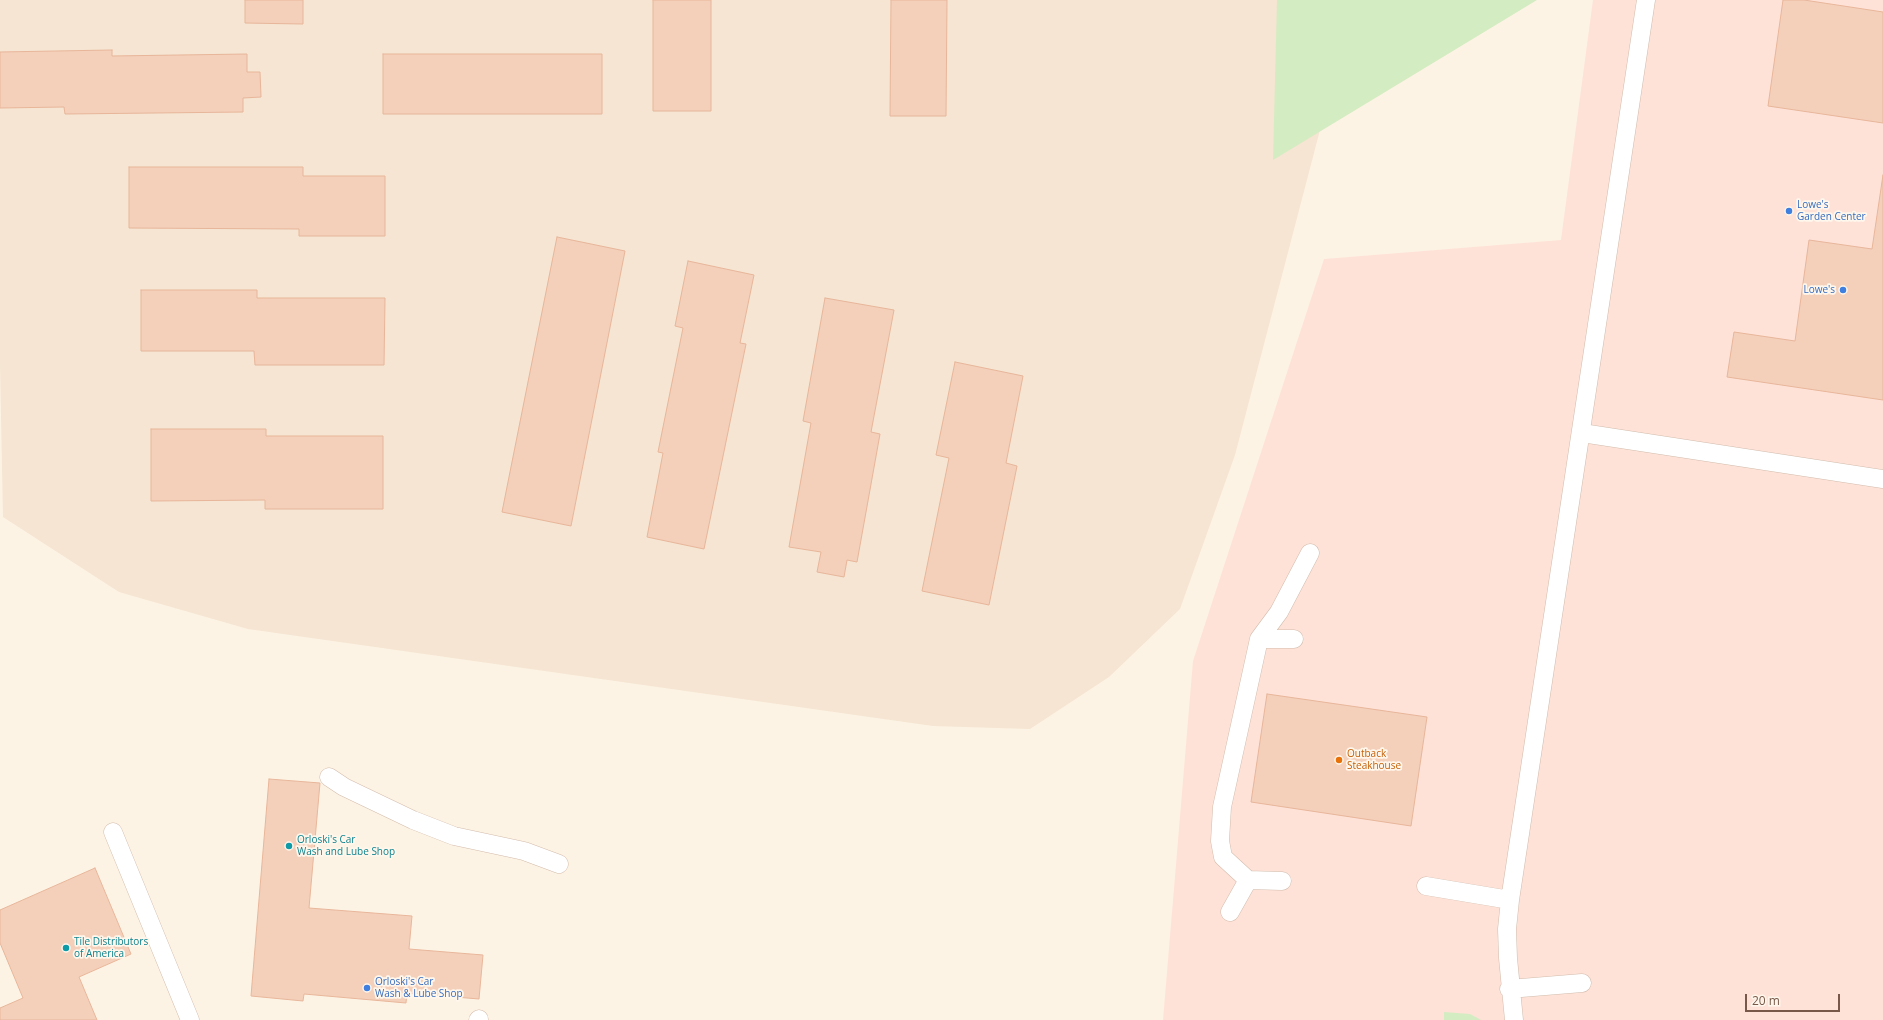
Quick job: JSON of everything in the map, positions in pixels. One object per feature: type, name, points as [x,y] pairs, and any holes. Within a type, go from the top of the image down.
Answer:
[{"type":"lane","points":[[1514,1020],[1509,989],[1507,929],[1510,900],[1582,433],[1646,0]]},
{"type":"lane","points":[[1582,433],[1883,479]]},
{"type":"lane","points":[[1282,881],[1248,880],[1223,857],[1220,841],[1220,827],[1222,807],[1259,639],[1279,612],[1310,553]]},
{"type":"lane","points":[[1259,639],[1294,639]]},
{"type":"lane","points":[[329,777],[344,787],[413,820],[454,836],[524,851],[559,864]]},
{"type":"lane","points":[[113,832],[190,1020]]},
{"type":"lane","points":[[1230,912],[1248,880]]},
{"type":"lane","points":[[1426,886],[1510,900]]},
{"type":"lane","points":[[1509,989],[1582,983]]},
{"type":"shaded area","points":[[0,0],[1354,0],[1235,455],[1180,609],[1109,677],[1030,729],[933,726],[248,629],[119,592],[3,517],[0,363]]},
{"type":"shaded area","points":[[1593,0],[1883,0],[1883,1020],[1163,1020],[1193,661],[1324,259],[1561,240]]},
{"type":"green space","points":[[1277,0],[1537,0],[1273,160]]},
{"type":"green space","points":[[1444,1012],[1470,1014],[1481,1020],[1444,1020]]},
{"type":"building","points":[[245,0],[303,0],[303,24],[245,23]]},
{"type":"building","points":[[653,0],[711,0],[711,111],[653,111]]},
{"type":"building","points":[[891,0],[947,0],[946,116],[890,116]]},
{"type":"building","points":[[1783,0],[1804,0],[1883,12],[1883,123],[1768,106]]},
{"type":"building","points":[[112,50],[112,56],[247,54],[247,72],[260,72],[261,97],[243,98],[243,112],[65,114],[64,107],[0,108],[0,52]]},
{"type":"building","points":[[383,54],[602,54],[602,114],[383,114]]},
{"type":"building","points":[[129,167],[303,167],[303,176],[385,176],[385,236],[299,236],[299,229],[129,228]]},
{"type":"building","name":"Lowe's","points":[[1883,175],[1883,400],[1727,377],[1734,332],[1795,341],[1809,240],[1872,249]]},
{"type":"building","points":[[557,237],[625,251],[571,526],[502,512]]},
{"type":"building","points":[[688,261],[754,275],[740,343],[746,344],[704,549],[647,537],[663,453],[658,452],[683,328],[675,326]]},
{"type":"building","points":[[141,290],[257,290],[257,298],[385,298],[384,365],[255,365],[254,351],[141,351]]},
{"type":"building","points":[[825,298],[894,310],[871,432],[880,434],[857,562],[847,560],[844,577],[817,572],[821,552],[789,547],[811,423],[803,421]]},
{"type":"building","points":[[955,362],[1023,376],[1006,463],[1017,466],[989,605],[922,591],[949,458],[936,455]]},
{"type":"building","points":[[151,429],[266,429],[266,436],[383,436],[383,509],[265,509],[265,500],[151,501]]},
{"type":"building","name":"Outback Steakhouse","points":[[1267,694],[1427,717],[1411,826],[1251,802]]},
{"type":"building","name":"Orloski's Car Wash and Lube Shop","points":[[269,779],[320,783],[309,908],[412,916],[409,949],[483,955],[479,999],[407,993],[406,1003],[304,994],[303,1001],[251,996]]},
{"type":"building","name":"Tile Distributors of America","points":[[95,868],[131,954],[79,977],[97,1020],[0,1020],[0,1008],[23,998],[0,943],[0,910]]},
{"type":"place","name":"Lowe's Garden Center","points":[[1789,211]]},
{"type":"place","name":"Lowe's","points":[[1843,290]]},
{"type":"place","name":"Outback Steakhouse","points":[[1339,760]]},
{"type":"place","name":"Orloski's Car Wash and Lube Shop","points":[[289,846]]},
{"type":"place","name":"Tile Distributors of America","points":[[66,948]]},
{"type":"place","name":"Orloski's Car Wash & Lube Shop","points":[[367,988]]}]
